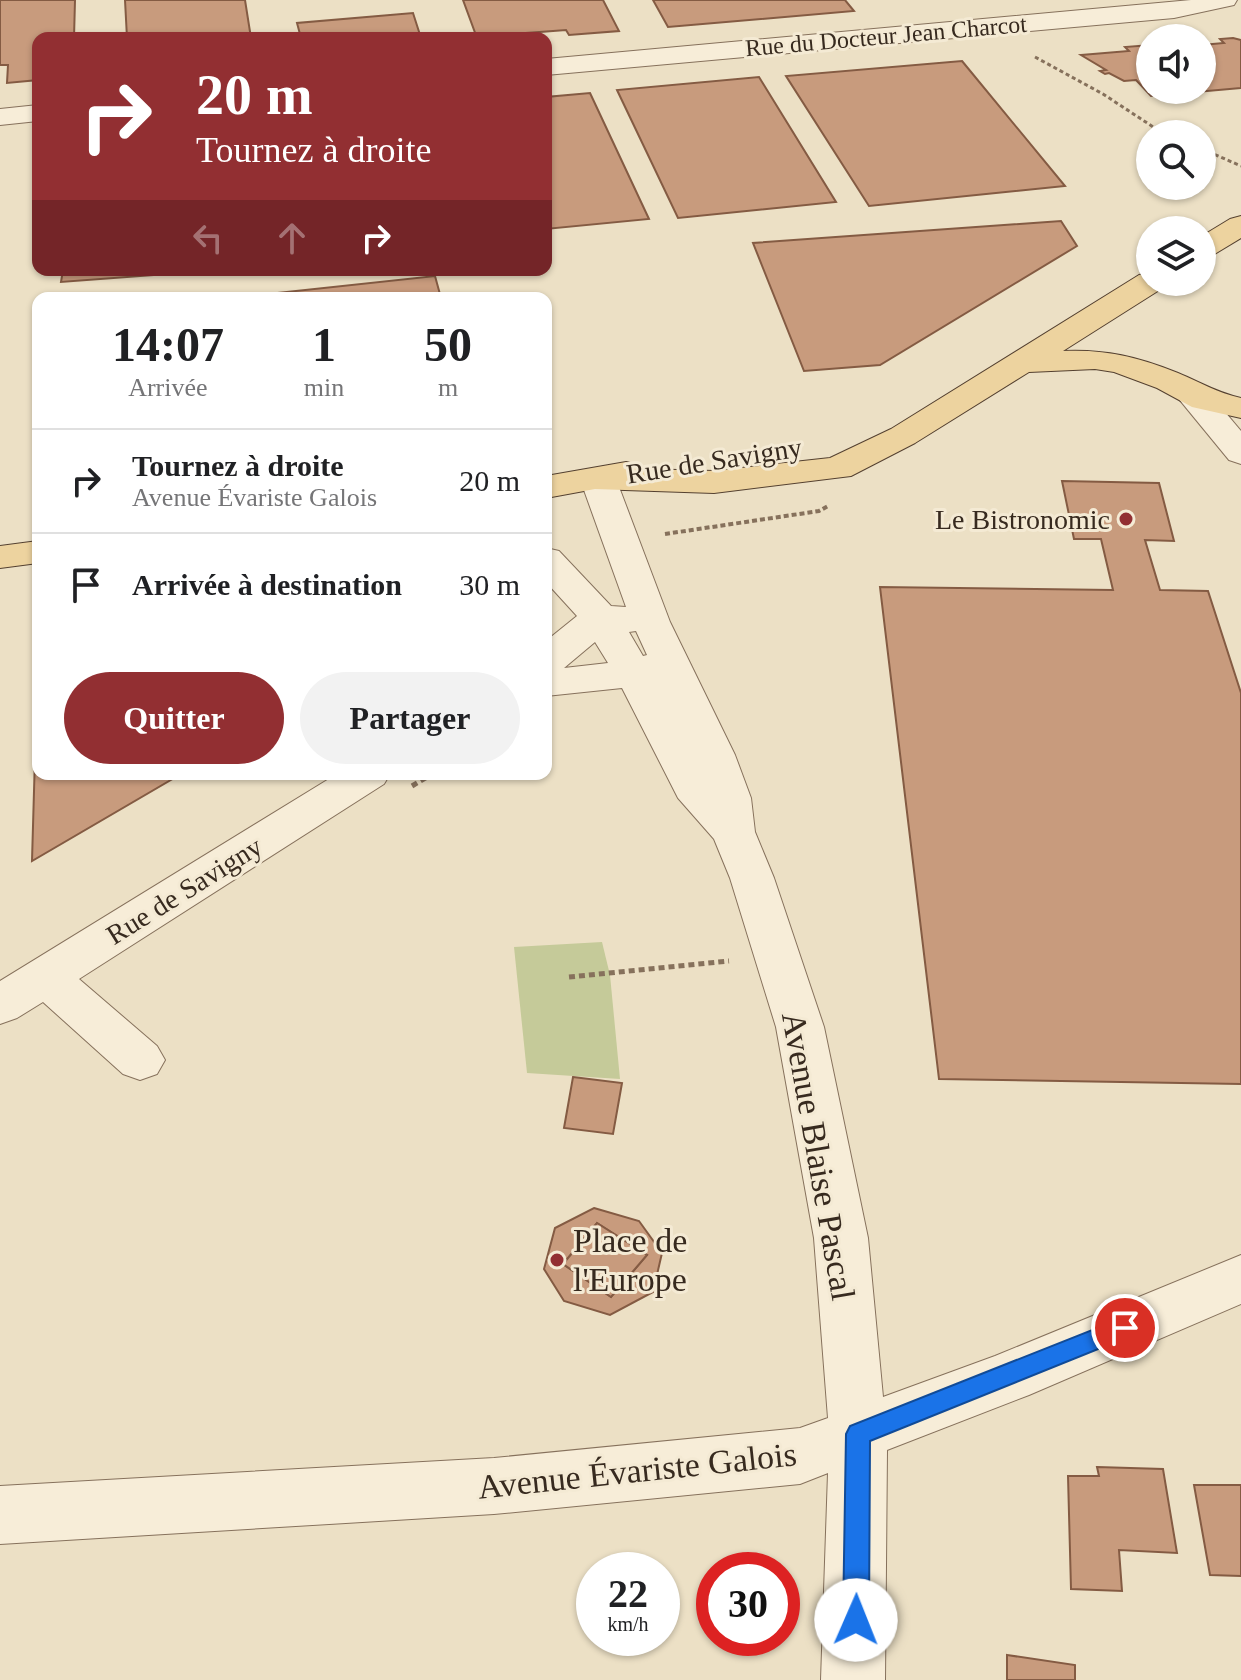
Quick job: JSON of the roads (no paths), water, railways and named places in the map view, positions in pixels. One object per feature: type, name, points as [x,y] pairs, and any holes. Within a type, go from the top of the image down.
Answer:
[{"type":"main road","points":[[1216,240],[1241,225]]},
{"type":"main road","name":"Rue de Savigny","points":[[552,487],[598,479],[714,482],[838,468],[903,436],[1136,291]]},
{"type":"main road","points":[[1111,307],[1116,337],[1157,376]]},
{"type":"main road","points":[[1023,362],[1095,359],[1121,363],[1157,376],[1204,400],[1241,408]]},
{"type":"main road","points":[[0,557],[32,553]]},
{"type":"street","name":"Rue du Docteur Jean Charcot","points":[[552,66],[1174,11],[1225,0]]},
{"type":"street","points":[[0,117],[32,114]]},
{"type":"street","points":[[1191,393],[1241,453]]},
{"type":"street","name":"Avenue Blaise Pascal","points":[[598,479],[651,622],[652,667],[693,787],[733,832],[800,1027],[841,1238],[858,1434],[853,1680]]},
{"type":"street","name":"Avenue Blaise Pascal","points":[[552,565],[652,667]]},
{"type":"street","points":[[552,657],[600,617],[651,622]]},
{"type":"street","points":[[552,682],[652,667]]},
{"type":"street","name":"Rue de Savigny","points":[[0,1005],[359,780]]},
{"type":"street","points":[[47,976],[74,1004],[140,1060]]},
{"type":"street","name":"Avenue Évariste Galois","points":[[0,1515],[494,1486],[800,1456],[1009,1377],[1241,1279]]},
{"type":"place","name":"Le Bistronomic","points":[[1126,519]]},
{"type":"place","name":"Place de l'Europe","points":[[557,1260]]}]
